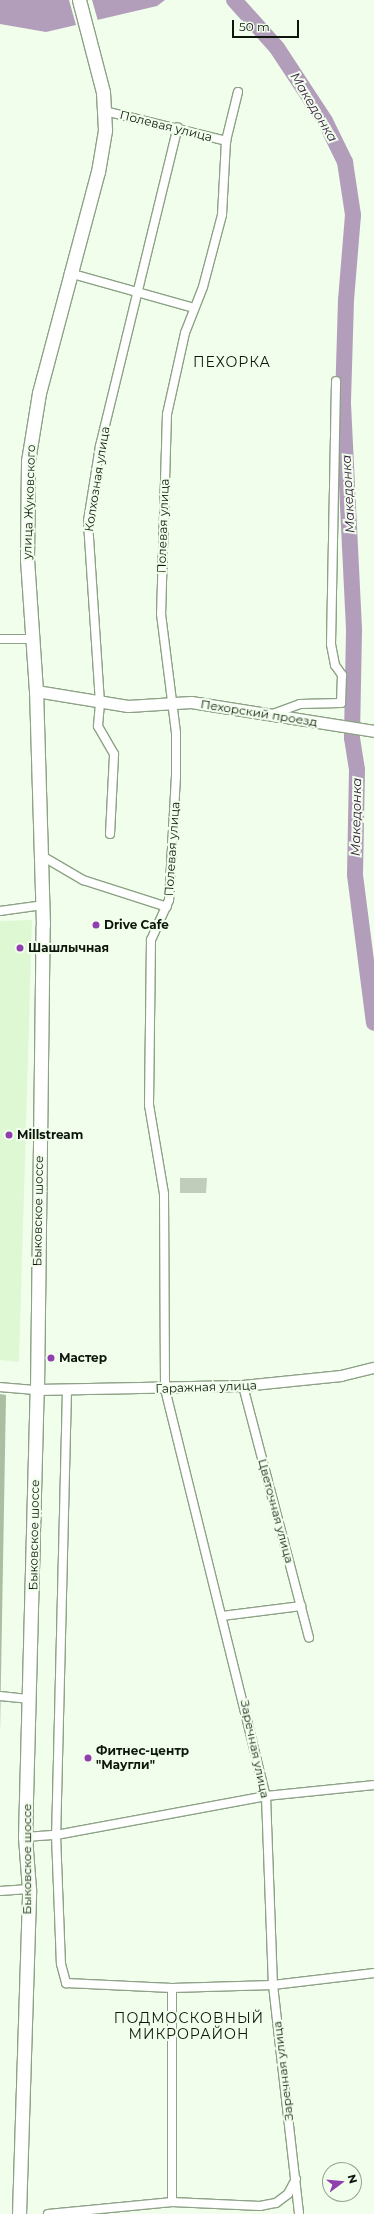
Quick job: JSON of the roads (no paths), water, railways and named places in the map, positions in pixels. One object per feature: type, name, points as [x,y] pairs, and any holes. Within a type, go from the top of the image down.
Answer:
[{"type":"main road","name":"улица Жуковского","points":[[42,856],[36,691],[27,559],[28,461],[39,393],[69,273],[98,172],[105,111],[90,37],[79,0]]},
{"type":"main road","points":[[36,691],[100,703],[145,707],[172,701]]},
{"type":"main road","name":"Пехорский проезд","points":[[172,701],[374,731]]},
{"type":"main road","name":"Быковское шоссе","points":[[19,2214],[28,1889],[25,1837],[30,1699],[37,1390],[43,905],[42,856]]},
{"type":"street","points":[[226,141],[238,92]]},
{"type":"street","name":"Полевая улица","points":[[42,856],[83,880],[167,907],[174,860],[176,776],[172,701],[161,614],[164,462],[171,390],[194,308],[204,287],[222,215],[226,141],[178,127],[105,111]]},
{"type":"street","name":"Колхозная улица","points":[[110,834],[114,754],[100,733],[100,703],[88,521],[100,446],[178,127]]},
{"type":"street","points":[[69,273],[138,291],[194,308]]},
{"type":"street","points":[[270,715],[300,704],[341,703],[342,675],[335,665],[331,644],[336,381]]},
{"type":"street","points":[[0,639],[32,639]]},
{"type":"street","points":[[0,911],[43,905]]},
{"type":"street","name":"Заречная улица","points":[[167,907],[151,940],[149,1104],[164,1194],[165,1389],[266,1796],[273,1985],[299,2214]]},
{"type":"street","name":"Гаражная улица","points":[[37,1390],[165,1389],[243,1386],[341,1376],[374,1368]]},
{"type":"street","name":"Цветочная улица","points":[[243,1386],[310,1637]]},
{"type":"street","points":[[0,1387],[37,1390]]},
{"type":"street","points":[[67,1390],[56,1835],[61,1964],[66,1983],[172,1988],[273,1985],[374,1973]]},
{"type":"street","points":[[222,1616],[301,1606]]},
{"type":"street","points":[[0,1696],[30,1699]]},
{"type":"street","points":[[25,1837],[56,1835],[266,1796],[374,1785]]},
{"type":"street","points":[[0,1891],[28,1889]]},
{"type":"street","points":[[172,1988],[172,2202]]},
{"type":"street","points":[[48,2214],[172,2202],[271,2204],[288,2194],[296,2178]]},
{"type":"waterway","name":"Македонка","points":[[234,0],[277,48],[325,121],[345,162],[353,215],[346,300],[343,404],[354,631],[352,738],[357,770],[355,875],[374,1023]]},
{"type":"place","name":"Drive Cafe","points":[[96,925]]},
{"type":"place","name":"Шашлычная","points":[[20,948]]},
{"type":"place","name":"Millstream","points":[[9,1135]]},
{"type":"place","name":"Мастер","points":[[51,1358]]},
{"type":"place","name":"Фитнес-центр \"Маугли\"","points":[[88,1758]]},
{"type":"district","name":"ПЕХОРКА","points":[[232,362]]},
{"type":"district","name":"ПОДМОСКОВНЫЙ МИКРОРАЙОН","points":[[189,2026]]}]
